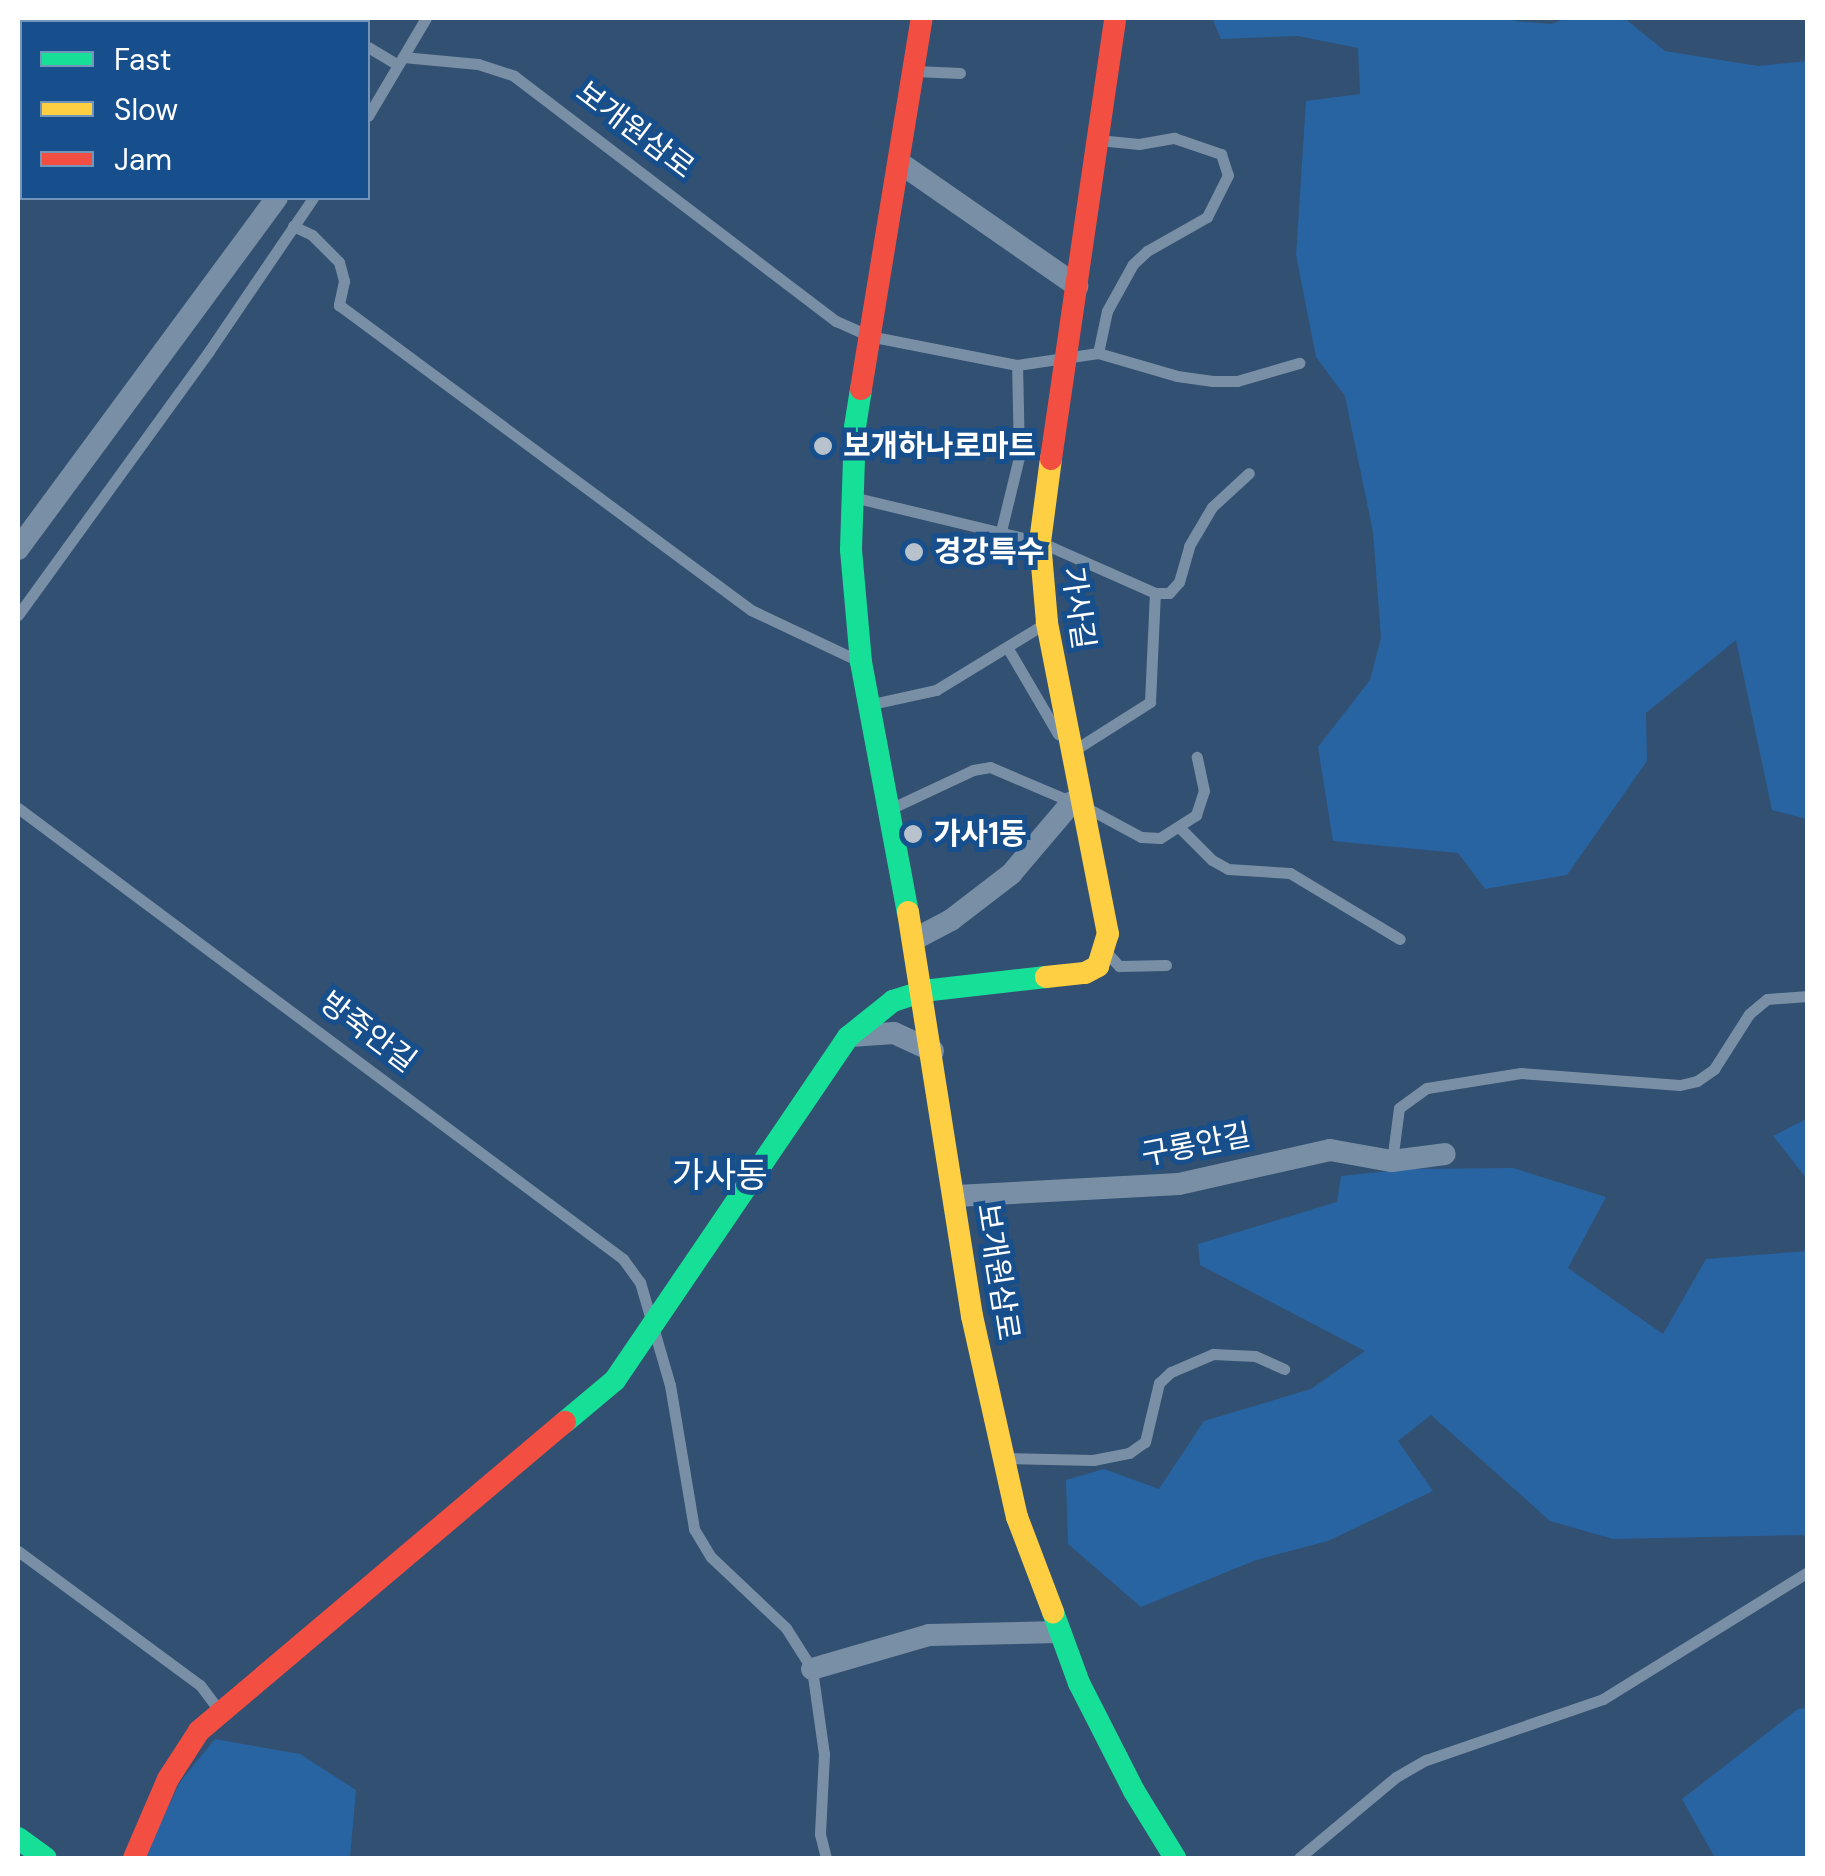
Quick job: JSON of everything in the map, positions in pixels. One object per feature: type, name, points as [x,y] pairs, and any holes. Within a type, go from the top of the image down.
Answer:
[{"type":"main road","name":"보개원삼로","points":[[922,18],[855,428],[851,550],[861,662],[923,991],[972,1316],[1001,1457],[1022,1533],[1058,1632],[1104,1734],[1175,1858]]},
{"type":"main road","name":"가사길","points":[[1106,952],[1108,934],[1078,804],[1074,755],[1047,622],[1040,542],[1094,140],[1115,18]]},
{"type":"main road","points":[[134,1858],[168,1779],[199,1731],[219,1711],[597,1399],[654,1326],[848,1037],[893,1001],[923,991],[1085,973],[1098,966],[1106,952]]},
{"type":"main road","points":[[18,1838],[46,1858]]},
{"type":"street","points":[[900,162],[1077,286]]},
{"type":"street","points":[[18,550],[276,200]]},
{"type":"street","points":[[913,940],[951,920],[1012,874],[1078,804]]},
{"type":"street","points":[[848,1037],[894,1033],[933,1050]]},
{"type":"street","name":"구롱안길","points":[[956,1196],[1179,1184],[1330,1150],[1392,1160],[1445,1154]]},
{"type":"street","points":[[812,1669],[929,1635],[1058,1632]]},
{"type":"lane","points":[[370,113],[426,18]]},
{"type":"lane","points":[[370,48],[401,61]]},
{"type":"lane","name":"보개원삼로","points":[[401,61],[478,64],[514,76],[836,321],[869,336]]},
{"type":"lane","points":[[916,72],[960,73]]},
{"type":"lane","points":[[1094,140],[1139,144],[1174,138],[1221,154],[1228,175],[1207,218],[1147,250],[1134,264],[1107,311],[1098,353]]},
{"type":"lane","points":[[18,615],[209,351],[312,200]]},
{"type":"lane","points":[[293,226],[312,235],[339,262],[344,281],[339,305],[752,610],[861,662]]},
{"type":"lane","points":[[869,336],[1018,365],[1068,354],[1098,353],[1177,376],[1212,381],[1237,381],[1299,363]]},
{"type":"lane","points":[[1001,531],[1020,456],[1018,365]]},
{"type":"lane","points":[[852,498],[1040,542],[1155,592],[1169,593],[1179,582],[1190,546],[1212,507],[1248,473]]},
{"type":"lane","points":[[1007,647],[1074,755],[1150,702],[1155,592]]},
{"type":"lane","points":[[868,705],[936,690],[1047,622]]},
{"type":"lane","points":[[887,810],[973,770],[990,768],[1078,804],[1141,837],[1160,838],[1196,814],[1204,791],[1198,757]]},
{"type":"lane","name":"방죽안길","points":[[18,808],[624,1259],[640,1282],[670,1385],[694,1529],[712,1557],[786,1628],[812,1669]]},
{"type":"lane","points":[[1180,828],[1212,860],[1228,868],[1290,874],[1400,939]]},
{"type":"lane","points":[[1106,952],[1120,966],[1166,966]]},
{"type":"lane","points":[[1392,1160],[1399,1108],[1427,1088],[1521,1073],[1680,1085],[1698,1081],[1714,1069],[1749,1014],[1767,999],[1808,996]]},
{"type":"lane","points":[[1001,1457],[1093,1460],[1129,1454],[1144,1442],[1160,1383],[1171,1372],[1213,1354],[1255,1356],[1284,1369]]},
{"type":"lane","points":[[18,1551],[200,1685],[219,1711]]},
{"type":"lane","points":[[1298,1858],[1396,1777],[1426,1760],[1603,1699],[1808,1572]]},
{"type":"lane","points":[[812,1669],[824,1754],[820,1834],[826,1858]]},
{"type":"shaded area","points":[[1212,18],[1513,18],[1552,24],[1567,18],[1624,18],[1665,51],[1758,66],[1807,61],[1807,819],[1772,810],[1736,640],[1646,713],[1647,761],[1567,875],[1485,889],[1458,853],[1333,841],[1318,747],[1370,680],[1381,638],[1373,532],[1345,396],[1316,357],[1296,255],[1306,101],[1360,94],[1358,48],[1298,36],[1221,39]]},
{"type":"shaded area","points":[[1807,1121],[1807,1179],[1773,1136]]},
{"type":"shaded area","points":[[1513,1168],[1606,1197],[1568,1268],[1663,1334],[1706,1259],[1807,1251],[1807,1535],[1613,1539],[1550,1521],[1431,1415],[1398,1441],[1433,1491],[1328,1541],[1256,1560],[1141,1607],[1068,1544],[1066,1480],[1104,1469],[1159,1489],[1204,1421],[1311,1389],[1365,1351],[1200,1265],[1198,1244],[1337,1202],[1341,1176],[1410,1169]]},
{"type":"shaded area","points":[[1807,1708],[1807,1858],[1715,1858],[1682,1799],[1798,1709]]},
{"type":"shaded area","points":[[215,1739],[300,1754],[356,1790],[350,1858],[144,1858],[180,1782]]},
{"type":"traffic: fast","points":[[861,389],[855,428],[851,550],[861,662],[908,912]]},
{"type":"traffic: fast","points":[[565,1422],[615,1380],[848,1037],[893,1001],[923,991],[1046,977]]},
{"type":"traffic: fast","points":[[1053,1612],[1079,1683],[1134,1791],[1175,1858]]},
{"type":"traffic: fast","points":[[18,1838],[46,1858]]},
{"type":"traffic: slow","points":[[1046,977],[1085,973],[1098,966],[1108,934],[1047,622],[1040,542],[1051,459]]},
{"type":"traffic: slow","points":[[908,912],[972,1316],[1017,1517],[1053,1612]]},
{"type":"traffic: jam","points":[[861,389],[922,18]]},
{"type":"traffic: jam","points":[[1051,459],[1115,18]]},
{"type":"traffic: jam","points":[[134,1858],[168,1779],[199,1731],[565,1422]]},
{"type":"place","name":"보개하나로마트","points":[[823,446]]},
{"type":"place","name":"경강특수","points":[[914,552]]},
{"type":"place","name":"가사1동","points":[[913,834]]},
{"type":"district","name":"가사동","points":[[720,1175]]}]
